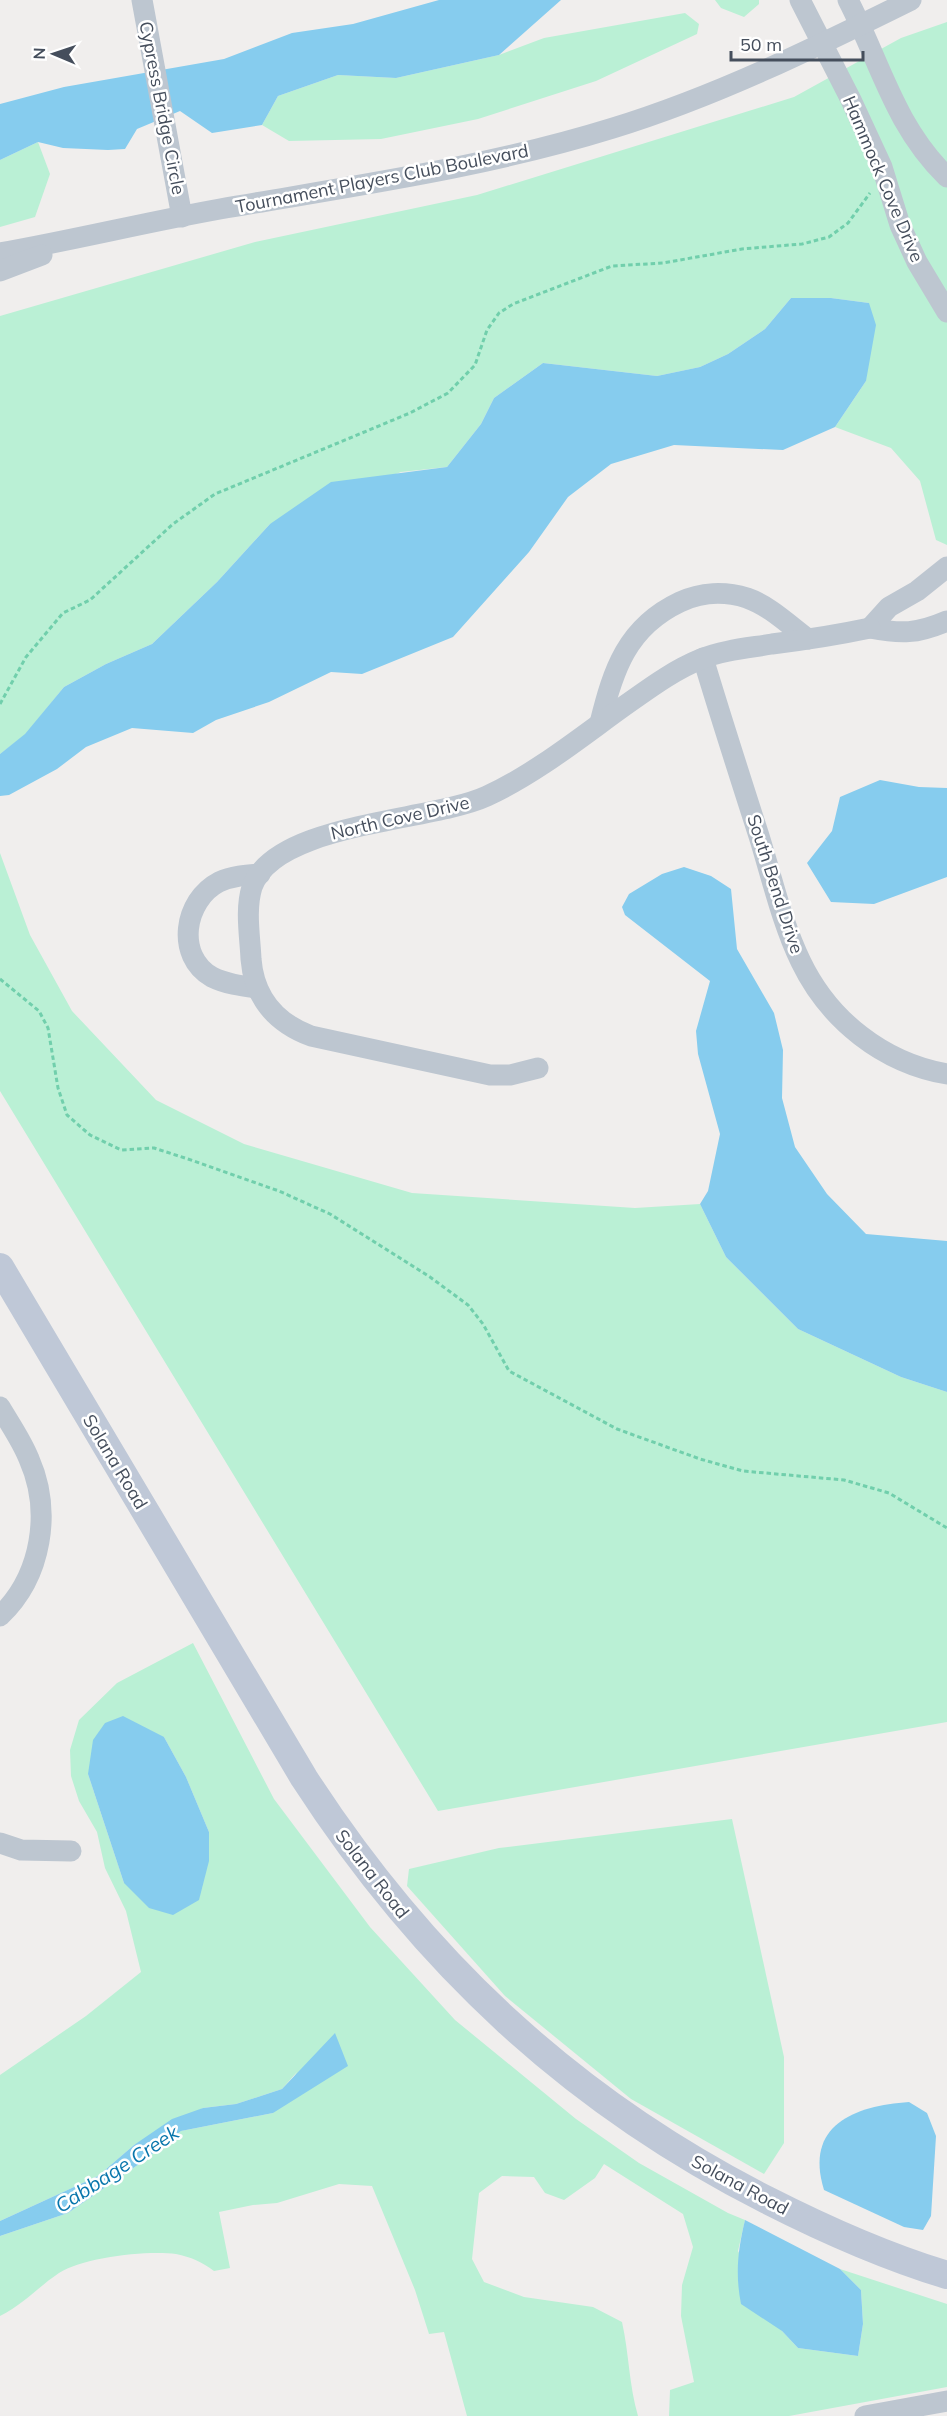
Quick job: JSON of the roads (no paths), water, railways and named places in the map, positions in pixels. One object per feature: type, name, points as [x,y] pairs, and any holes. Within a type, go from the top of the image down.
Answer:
[{"type":"street","name":"Cypress Bridge Circle","points":[[142,0],[183,217]]},
{"type":"street","name":"Hammock Cove Drive","points":[[800,0],[851,100],[886,176],[900,225],[917,262],[947,312]]},
{"type":"street","points":[[848,0],[903,122],[916,142],[947,177]]},
{"type":"street","name":"Tournament Players Club Boulevard","points":[[0,253],[183,217],[453,170],[533,151],[614,128],[696,99],[776,66],[911,0]]},
{"type":"street","name":"Tournament Players Club Boulevard","points":[[0,271],[78,239]]},
{"type":"street","points":[[870,628],[889,607],[917,591],[947,567]]},
{"type":"street","points":[[600,723],[614,675],[637,633],[668,608],[690,597],[717,593],[748,598],[763,605],[808,639]]},
{"type":"street","name":"North Cove Drive","points":[[537,1068],[510,1075],[490,1075],[311,1036],[295,1030],[280,1020],[268,1008],[252,973],[248,907],[253,885],[260,874],[270,862],[318,838],[355,827],[450,809],[484,797],[517,781],[662,680],[702,658],[726,651],[870,628],[898,634],[930,629],[947,621]]},
{"type":"street","name":"South Bend Drive","points":[[702,658],[791,939],[814,986],[835,1013],[866,1041],[909,1064],[947,1074]]},
{"type":"street","points":[[257,988],[234,985],[212,977],[198,964],[190,950],[187,934],[189,918],[206,891],[219,882],[234,877],[260,874]]},
{"type":"street","name":"Solana Road","points":[[0,1268],[304,1778],[382,1890],[426,1941],[472,1989],[537,2049],[599,2099],[667,2145],[728,2180],[819,2226],[870,2248],[947,2275]]},
{"type":"street","points":[[0,1407],[29,1457],[36,1477],[41,1519],[35,1561],[20,1592],[0,1616]]},
{"type":"street","points":[[0,1843],[21,1850],[71,1851]]},
{"type":"street","points":[[865,2416],[947,2401]]},
{"type":"water","points":[[439,0],[561,0],[499,55],[396,78],[338,75],[278,96],[262,125],[212,133],[180,111],[137,129],[125,149],[63,148],[38,142],[0,160],[0,104],[64,87],[224,59],[292,33],[353,24]]},
{"type":"water","points":[[791,298],[831,298],[869,303],[876,325],[866,381],[835,427],[783,450],[674,445],[611,464],[568,497],[529,552],[453,637],[362,674],[331,672],[269,702],[216,720],[193,733],[132,728],[86,747],[57,769],[9,795],[0,796],[0,754],[25,734],[64,687],[106,664],[152,644],[217,582],[270,524],[331,482],[447,467],[481,424],[494,398],[543,363],[657,376],[700,367],[728,354],[765,329]]},
{"type":"water","points":[[880,780],[919,787],[947,788],[947,877],[874,904],[831,902],[807,863],[832,831],[840,797]]},
{"type":"water","points":[[684,867],[711,876],[731,889],[737,949],[774,1013],[783,1050],[782,1098],[795,1147],[827,1194],[866,1234],[947,1241],[947,1392],[901,1377],[798,1329],[726,1257],[700,1204],[708,1191],[720,1134],[698,1054],[696,1031],[710,981],[625,915],[622,907],[629,894],[662,874]]},
{"type":"water","points":[[123,1716],[164,1737],[186,1777],[209,1832],[209,1861],[199,1900],[173,1915],[149,1908],[124,1883],[88,1774],[93,1740],[105,1723]]},
{"type":"water","name":"Cabbage Creek","points":[[335,2033],[348,2066],[273,2113],[181,2131],[142,2162],[68,2213],[0,2236],[0,2221],[98,2176],[134,2145],[172,2119],[203,2108],[236,2104],[282,2089]]},
{"type":"water","points":[[909,2102],[927,2113],[936,2136],[931,2216],[923,2230],[904,2227],[824,2190],[820,2168],[821,2149],[828,2135],[838,2123],[870,2108]]},
{"type":"water","points":[[745,2220],[840,2269],[861,2290],[863,2324],[858,2356],[798,2348],[782,2331],[741,2304],[738,2262]]}]
